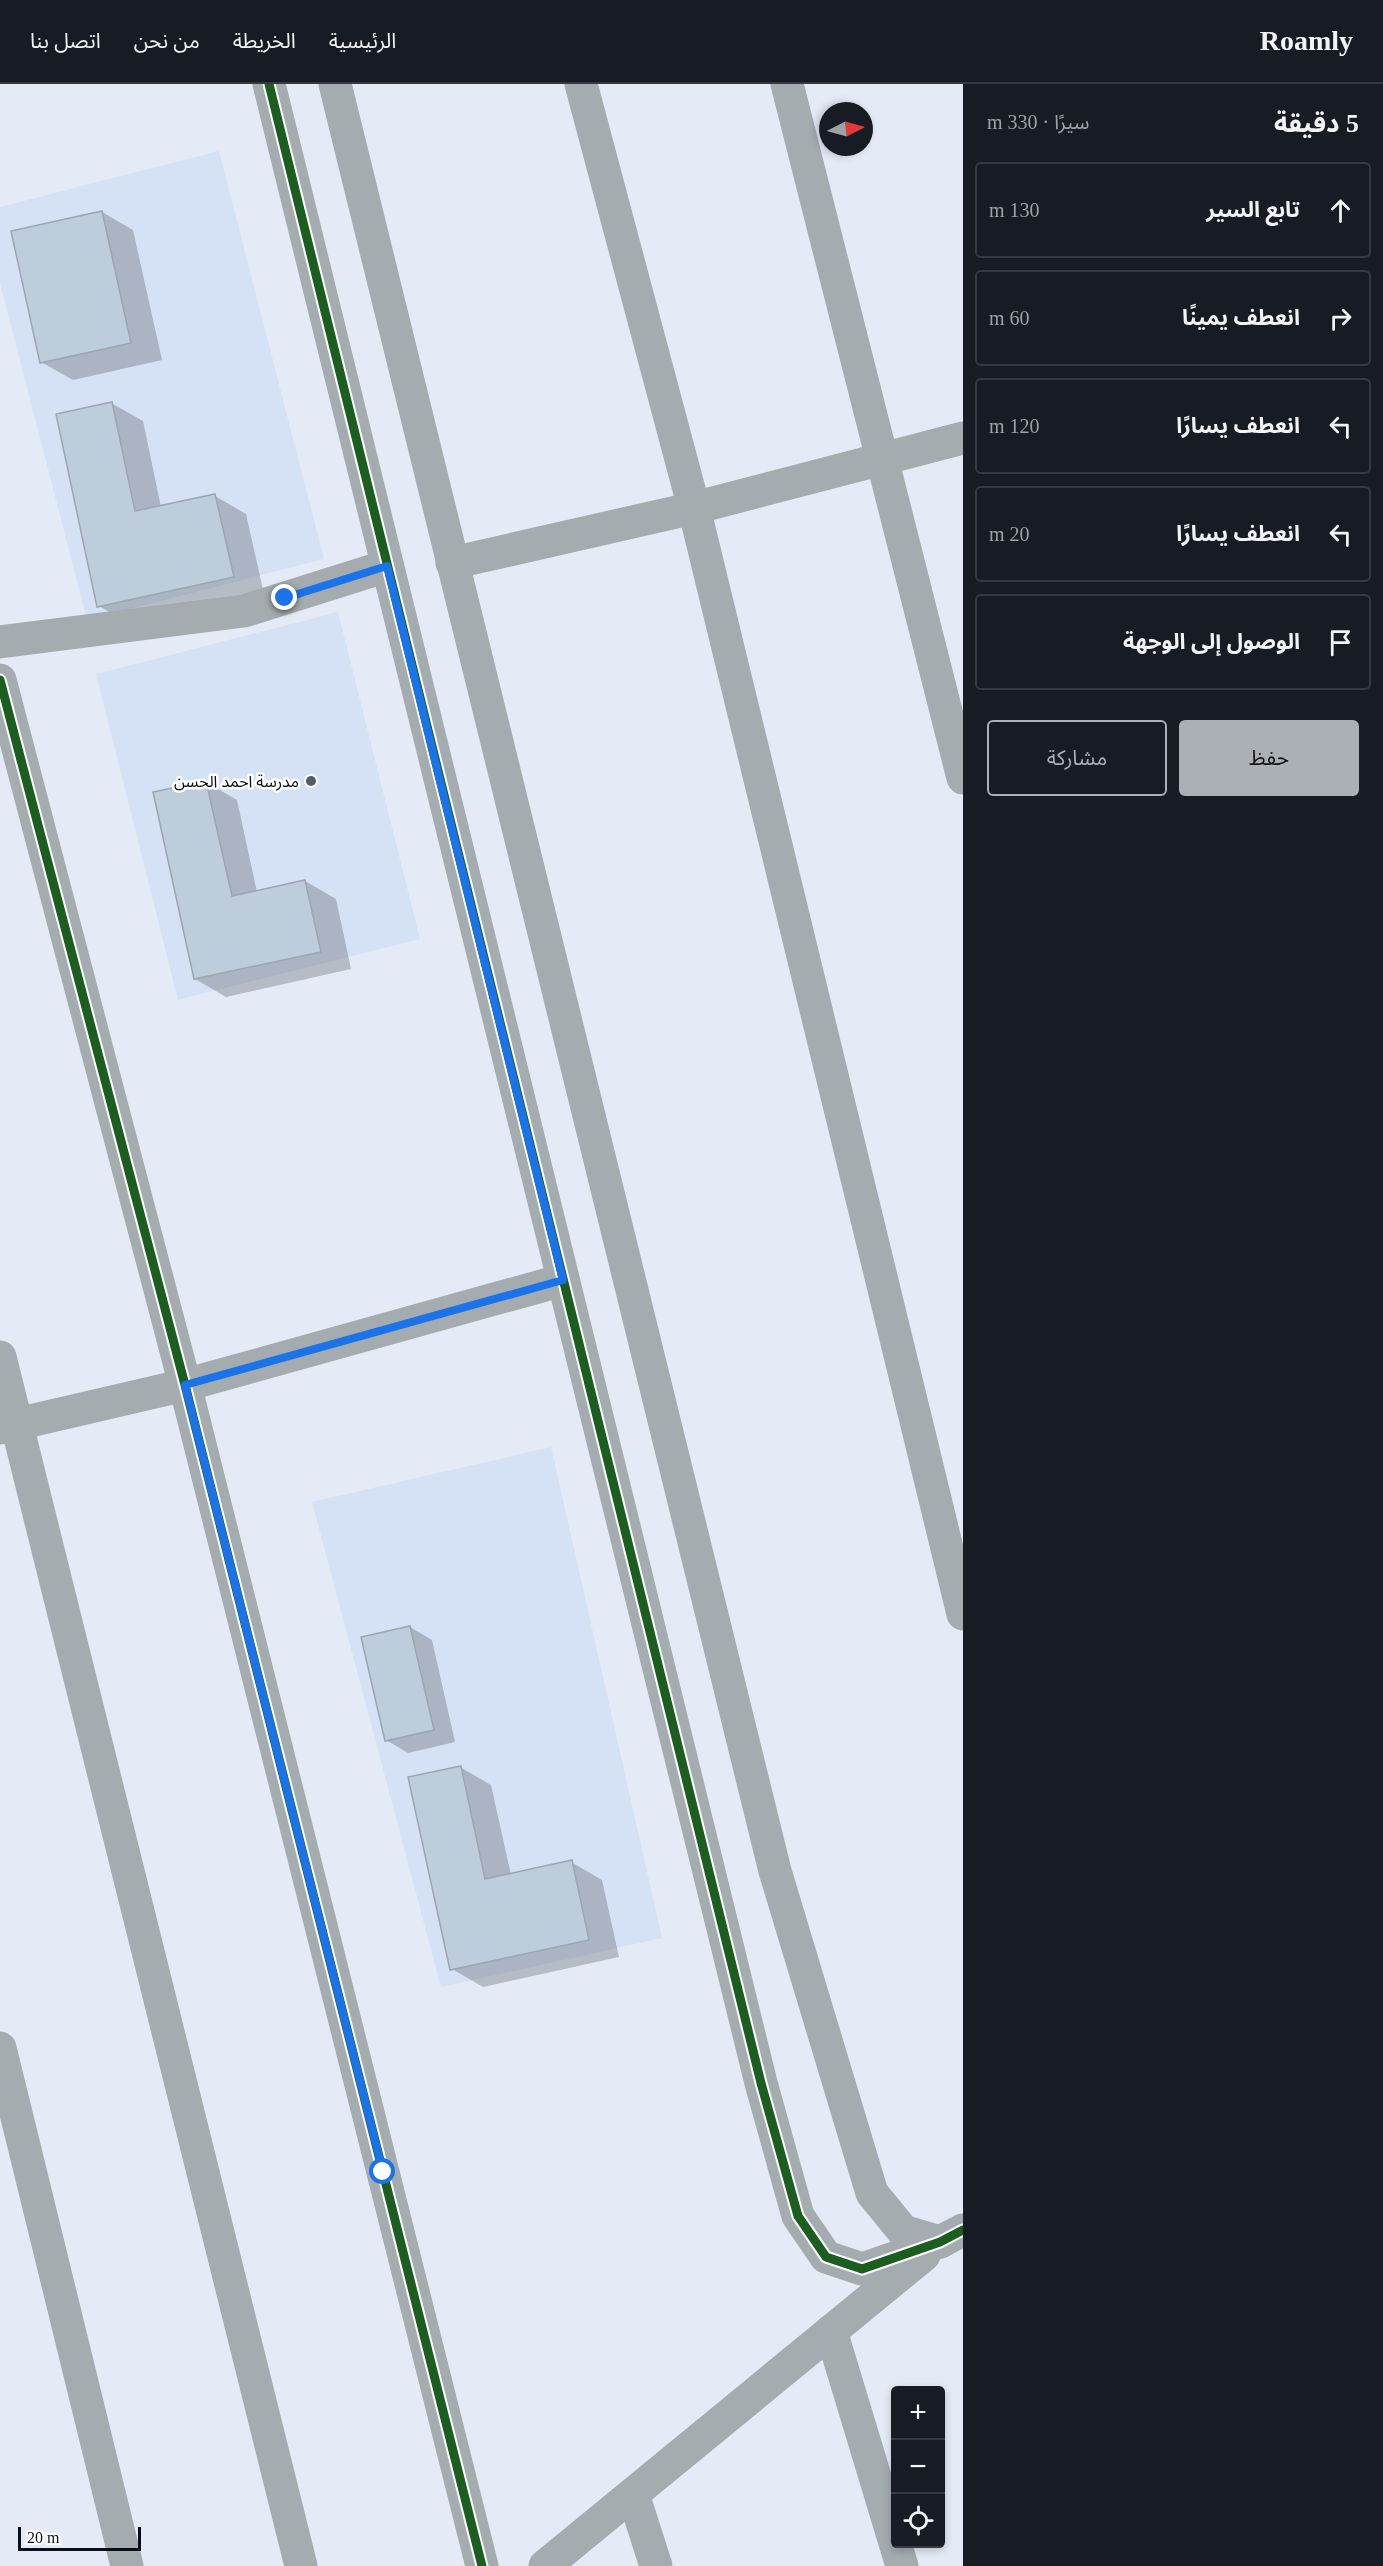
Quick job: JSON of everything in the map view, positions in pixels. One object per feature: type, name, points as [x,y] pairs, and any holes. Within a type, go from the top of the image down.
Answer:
[{"type":"street","points":[[269,84],[761,2083],[798,2216],[826,2257],[862,2269],[951,2236]]},
{"type":"street","points":[[335,84],[775,1871],[872,2193],[903,2231],[951,2236]]},
{"type":"street","points":[[581,84],[694,508],[963,1614]]},
{"type":"street","points":[[787,84],[963,778]]},
{"type":"street","points":[[452,563],[694,508],[963,438]]},
{"type":"street","points":[[0,642],[244,611],[387,566]]},
{"type":"street","points":[[0,680],[185,1385],[482,2566]]},
{"type":"street","points":[[9,1426],[185,1385],[563,1280]]},
{"type":"street","points":[[0,1357],[9,1426],[301,2566]]},
{"type":"street","points":[[0,2048],[127,2566]]},
{"type":"street","points":[[545,2566],[831,2331],[951,2236]]},
{"type":"street","points":[[831,2331],[902,2566]]},
{"type":"street","points":[[633,2494],[656,2566]]},
{"type":"shaded area","points":[[219,151],[324,559],[87,620],[0,283],[0,207]]},
{"type":"shaded area","points":[[338,612],[420,939],[178,1000],[96,674]]},
{"type":"shaded area","points":[[551,1447],[662,1938],[441,1987],[312,1502]]},
{"type":"building","points":[[102,211],[131,343],[40,363],[11,231]]},
{"type":"building","points":[[112,402],[135,511],[215,494],[234,577],[97,607],[56,414]]},
{"type":"building","points":[[206,781],[232,896],[305,880],[321,952],[194,979],[153,792]]},
{"type":"building","points":[[410,1626],[434,1730],[385,1741],[361,1637]]},
{"type":"building","points":[[461,1766],[485,1879],[572,1860],[589,1940],[450,1970],[408,1777]]},
{"type":"cycle path","points":[[269,84],[761,2083],[798,2216],[826,2257],[862,2269],[940,2242],[963,2230]]},
{"type":"cycle path","points":[[0,680],[185,1385],[482,2566]]},
{"type":"place","name":"مدرسة احمد الحسن","points":[[311,781]]},
{"type":"route","points":[[285,598],[387,566],[563,1280],[185,1385],[383,2172]]}]
